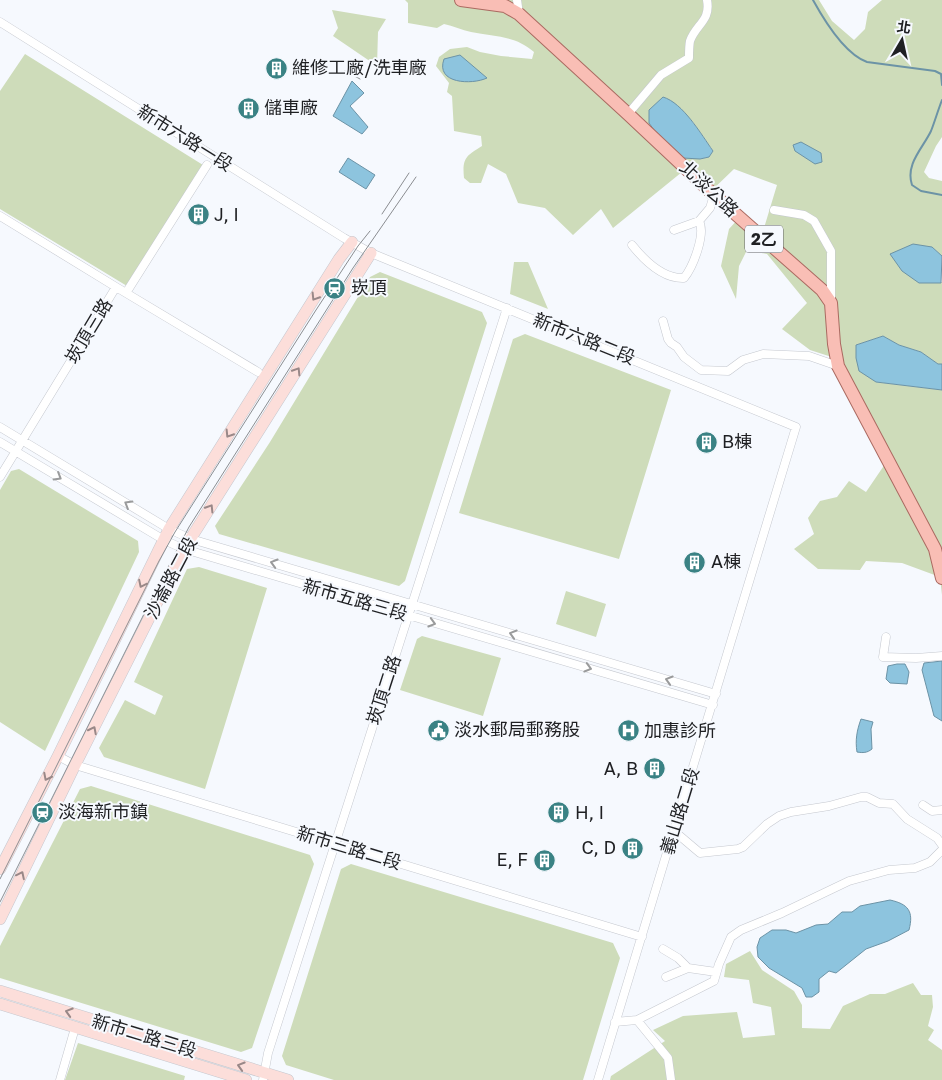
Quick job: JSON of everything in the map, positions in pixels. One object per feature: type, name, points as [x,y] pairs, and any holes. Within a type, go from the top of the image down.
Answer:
[{"type":"main road","name":"北淡公路","points":[[461,0],[505,6],[519,14],[714,195],[822,290],[831,304]]},
{"type":"main road","points":[[831,304],[834,344],[838,366],[935,549],[942,578]]},
{"type":"street","points":[[517,0],[519,14]]},
{"type":"street","points":[[628,114],[661,75],[689,58],[690,42],[706,18],[707,0]]},
{"type":"street","name":"新市六路一段","points":[[0,22],[372,253]]},
{"type":"street","points":[[126,292],[207,164]]},
{"type":"street","points":[[674,230],[699,221],[710,208],[714,195]]},
{"type":"street","points":[[774,210],[804,215],[814,222],[831,251],[831,304]]},
{"type":"street","name":"崁頂三路","points":[[0,216],[116,287],[16,452]]},
{"type":"street","points":[[632,245],[641,256],[661,272],[678,278],[684,278],[691,270],[695,260],[702,227],[699,221]]},
{"type":"street","name":"沙崙路二段","points":[[0,869],[58,756],[169,529],[334,267],[352,242]]},
{"type":"street","name":"沙崙路二段","points":[[0,919],[184,549],[372,253]]},
{"type":"street","name":"新市六路二段","points":[[372,253],[796,427]]},
{"type":"street","points":[[116,287],[258,372]]},
{"type":"street","name":"崁頂二路","points":[[263,1076],[268,1053],[507,308]]},
{"type":"street","points":[[663,321],[671,343],[677,347],[684,357],[701,370],[728,371],[743,360],[763,354],[809,356],[838,366]]},
{"type":"street","name":"新市五路三段","points":[[0,427],[169,529],[191,539],[716,694]]},
{"type":"street","name":"義山路二段","points":[[598,1080],[796,427]]},
{"type":"street","name":"新市五路三段","points":[[0,442],[164,540],[184,549],[713,705]]},
{"type":"street","points":[[0,477],[16,452]]},
{"type":"street","points":[[886,637],[883,657],[916,658],[942,656]]},
{"type":"street","name":"新市三路二段","points":[[58,756],[75,765],[642,937]]},
{"type":"street","points":[[674,831],[700,853],[738,849],[743,847],[767,824],[779,816],[867,797],[879,803],[893,804],[907,819],[937,838],[942,844]]},
{"type":"street","points":[[923,805],[932,811],[942,810]]},
{"type":"street","points":[[615,1022],[637,1020],[714,981],[731,937],[741,930],[849,881],[889,870],[915,868],[930,862],[942,850]]},
{"type":"street","points":[[663,949],[678,958],[688,968]]},
{"type":"street","points":[[666,978],[688,968],[716,972]]},
{"type":"street","name":"新市二路三段","points":[[0,991],[263,1076],[288,1080]]},
{"type":"street","name":"新市二路三段","points":[[0,1004],[246,1080]]},
{"type":"street","points":[[637,1020],[668,1058],[671,1080]]},
{"type":"street","points":[[60,1080],[75,1028]]},
{"type":"green space","points":[[405,0],[819,0],[832,21],[854,40],[865,29],[868,12],[882,0],[942,0],[942,137],[924,172],[929,178],[942,181],[942,256],[932,247],[919,283],[942,282],[942,364],[938,364],[921,352],[899,345],[883,336],[856,345],[876,382],[942,390],[942,595],[940,577],[902,563],[866,561],[860,570],[818,569],[794,549],[814,534],[808,518],[820,501],[837,497],[849,481],[866,492],[883,467],[887,452],[841,360],[810,350],[782,329],[807,303],[767,254],[747,250],[739,266],[736,299],[721,266],[729,229],[738,219],[764,228],[777,185],[734,169],[707,195],[682,172],[613,228],[601,209],[573,235],[545,208],[518,203],[506,174],[488,164],[481,183],[470,183],[464,178],[466,158],[482,146],[481,136],[454,131],[452,96],[447,92],[449,83],[436,66],[439,57],[450,49],[467,47],[480,52],[501,56],[532,59],[534,52],[519,42],[444,24],[437,28],[408,23],[408,3]],"holes":[[[649,110],[684,114],[693,122],[713,151],[709,157],[700,159],[659,137],[650,123]]]},
{"type":"green space","points":[[332,10],[386,19],[378,32],[377,66],[333,36],[338,28]]},
{"type":"green space","points":[[25,54],[203,165],[127,286],[0,209],[0,91]]},
{"type":"green space","points":[[514,262],[528,262],[548,309],[510,294]]},
{"type":"green space","points":[[380,272],[482,312],[487,323],[405,581],[399,586],[219,534],[215,526],[270,442],[370,277]]},
{"type":"green space","points":[[525,334],[671,390],[619,559],[459,513],[513,339]]},
{"type":"green space","points":[[19,469],[138,541],[139,552],[45,751],[0,722],[0,490],[11,471]]},
{"type":"green space","points":[[199,567],[267,588],[205,789],[104,757],[99,748],[125,700],[155,715],[163,696],[134,682],[187,569]]},
{"type":"green space","points":[[566,591],[606,604],[596,637],[556,624]]},
{"type":"green space","points":[[422,636],[501,658],[483,716],[400,690],[417,639]]},
{"type":"green space","points":[[91,786],[310,855],[314,864],[252,1048],[241,1052],[0,978],[0,946],[80,789]]},
{"type":"green space","points":[[351,864],[613,943],[620,958],[583,1080],[334,1080],[286,1065],[282,1056],[341,869]]},
{"type":"green space","points":[[750,951],[762,970],[794,991],[802,1005],[802,1028],[830,1029],[843,1006],[870,994],[885,994],[913,983],[921,995],[932,995],[933,1007],[928,1026],[934,1030],[928,1040],[942,1050],[942,1080],[610,1080],[611,1076],[665,1041],[653,1030],[683,1016],[737,1012],[743,1038],[775,1035],[771,1007],[753,1003],[749,980],[724,977],[726,964]]},
{"type":"green space","points":[[78,1043],[185,1076],[184,1080],[65,1080]]},
{"type":"water","points":[[460,55],[487,78],[473,82],[464,82],[450,78],[445,74],[443,67],[444,59]]},
{"type":"water","points":[[352,81],[364,93],[350,106],[368,127],[362,134],[333,116]]},
{"type":"water","points":[[663,97],[678,106],[691,120],[713,151],[709,157],[700,159],[683,158],[659,137],[649,123],[649,110]]},
{"type":"water","points":[[801,142],[821,153],[822,162],[815,164],[795,151],[793,145]]},
{"type":"water","points":[[348,158],[375,175],[366,189],[339,172]]},
{"type":"water","points":[[913,244],[932,247],[942,256],[941,283],[919,283],[902,271],[890,254]]},
{"type":"water","points":[[883,336],[899,345],[921,352],[938,364],[942,364],[942,390],[876,382],[859,371],[856,345]]},
{"type":"water","points":[[942,661],[942,721],[934,716],[922,670],[924,663]]},
{"type":"water","points":[[905,664],[909,672],[907,684],[890,683],[886,679],[888,666]]},
{"type":"water","points":[[861,719],[873,722],[871,729],[872,749],[863,753],[857,752],[856,748],[858,727]]},
{"type":"water","points":[[890,900],[908,909],[911,918],[909,930],[888,941],[866,949],[836,973],[829,971],[819,979],[819,992],[812,997],[806,997],[802,988],[769,968],[758,957],[757,947],[760,938],[772,930],[786,930],[796,933],[816,925],[828,924],[842,912],[852,912],[860,906]]},
{"type":"waterway","points":[[813,0],[836,36],[859,58],[867,62],[935,71],[941,74],[942,85]]},
{"type":"waterway","points":[[942,100],[931,131],[913,163],[910,177],[912,185],[921,191],[942,195]]},
{"type":"tram line","points":[[345,71],[360,79]]},
{"type":"tram line","points":[[382,214],[409,173]]},
{"type":"tram line","points":[[0,902],[189,527],[353,268],[416,177]]},
{"type":"tram line","points":[[0,879],[175,532],[316,310],[370,231]]},
{"type":"place","name":"維修工廠/洗車廠","points":[[276,68]]},
{"type":"place","name":"儲車廠","points":[[248,108]]},
{"type":"place","name":"J, I","points":[[198,215]]},
{"type":"place","name":"崁頂","points":[[335,288]]},
{"type":"place","name":"B棟","points":[[706,442]]},
{"type":"place","name":"A棟","points":[[695,562]]},
{"type":"place","name":"淡水郵局郵務股","points":[[438,730]]},
{"type":"place","name":"加惠診所","points":[[628,731]]},
{"type":"place","name":"A, B","points":[[654,769]]},
{"type":"place","name":"淡海新市鎮","points":[[42,812]]},
{"type":"place","name":"H, I","points":[[559,813]]},
{"type":"place","name":"C, D","points":[[632,848]]},
{"type":"place","name":"E, F","points":[[544,860]]}]
